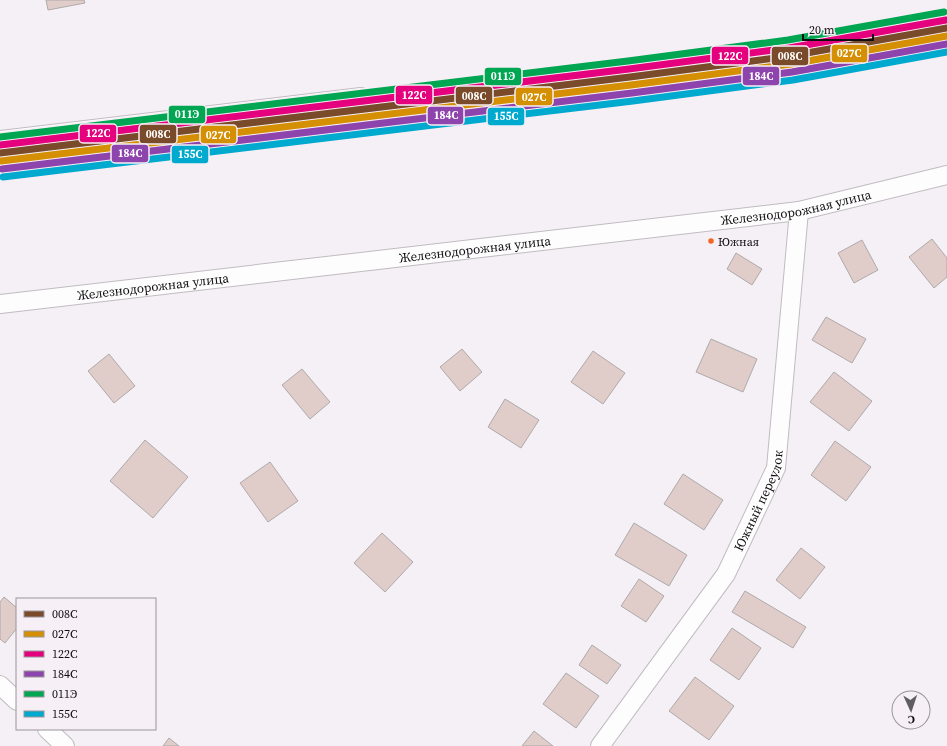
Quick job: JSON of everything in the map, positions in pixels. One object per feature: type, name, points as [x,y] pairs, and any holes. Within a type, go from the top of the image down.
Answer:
[{"type":"street","points":[[0,140],[360,97]]},
{"type":"street","name":"Железнодорожная улица","points":[[0,304],[799,211],[947,175]]},
{"type":"street","name":"Южный переулок","points":[[600,746],[726,574],[776,468],[799,211]]},
{"type":"street","points":[[0,685],[16,700]]},
{"type":"street","points":[[48,730],[65,746]]},
{"type":"building","points":[[46,0],[84,0],[85,3],[48,10]]},
{"type":"building","points":[[932,239],[947,258],[947,277],[934,288],[909,257]]},
{"type":"building","points":[[862,240],[878,270],[854,283],[838,253]]},
{"type":"building","points":[[736,253],[762,269],[752,285],[727,269]]},
{"type":"building","points":[[826,317],[866,339],[852,363],[812,340]]},
{"type":"building","points":[[711,339],[757,359],[743,392],[696,372]]},
{"type":"building","points":[[462,349],[482,372],[460,391],[440,367]]},
{"type":"building","points":[[593,351],[625,373],[603,404],[571,382]]},
{"type":"building","points":[[109,354],[135,386],[114,403],[88,371]]},
{"type":"building","points":[[302,369],[330,402],[310,419],[282,385]]},
{"type":"building","points":[[834,372],[872,401],[849,431],[810,402]]},
{"type":"building","points":[[505,399],[539,420],[521,448],[488,427]]},
{"type":"building","points":[[145,440],[188,477],[153,518],[110,481]]},
{"type":"building","points":[[835,441],[871,467],[846,501],[811,475]]},
{"type":"building","points":[[270,462],[298,501],[268,522],[240,483]]},
{"type":"building","points":[[683,474],[723,500],[704,530],[664,504]]},
{"type":"building","points":[[634,523],[687,555],[669,586],[615,555]]},
{"type":"building","points":[[382,533],[413,562],[385,592],[354,563]]},
{"type":"building","points":[[801,548],[825,567],[800,599],[776,580]]},
{"type":"building","points":[[639,579],[664,596],[646,622],[621,606]]},
{"type":"building","points":[[745,591],[806,627],[793,648],[732,612]]},
{"type":"building","points":[[4,597],[16,607],[16,629],[5,643],[0,639],[0,602]]},
{"type":"building","points":[[732,628],[761,648],[739,680],[710,660]]},
{"type":"building","points":[[592,645],[621,665],[607,684],[579,665]]},
{"type":"building","points":[[566,673],[599,696],[576,728],[543,704]]},
{"type":"building","points":[[695,677],[734,706],[709,740],[669,711]]},
{"type":"building","points":[[534,731],[553,746],[522,746]]},
{"type":"building","points":[[169,738],[179,746],[163,746]]},
{"type":"transit line","name":"011Э","points":[[0,137],[628,61],[788,40],[944,12]]},
{"type":"transit line","name":"122С","points":[[0,145],[629,69],[789,48],[946,20]]},
{"type":"transit line","name":"008С","points":[[0,153],[630,77],[790,56],[947,28]]},
{"type":"transit line","name":"027С","points":[[1,161],[631,85],[791,64],[947,36]]},
{"type":"transit line","name":"184С","points":[[2,169],[632,93],[792,72],[947,44]]},
{"type":"transit line","name":"155С","points":[[3,177],[633,101],[793,80],[947,52]]},
{"type":"place","name":"Южная","points":[[711,241]]}]
